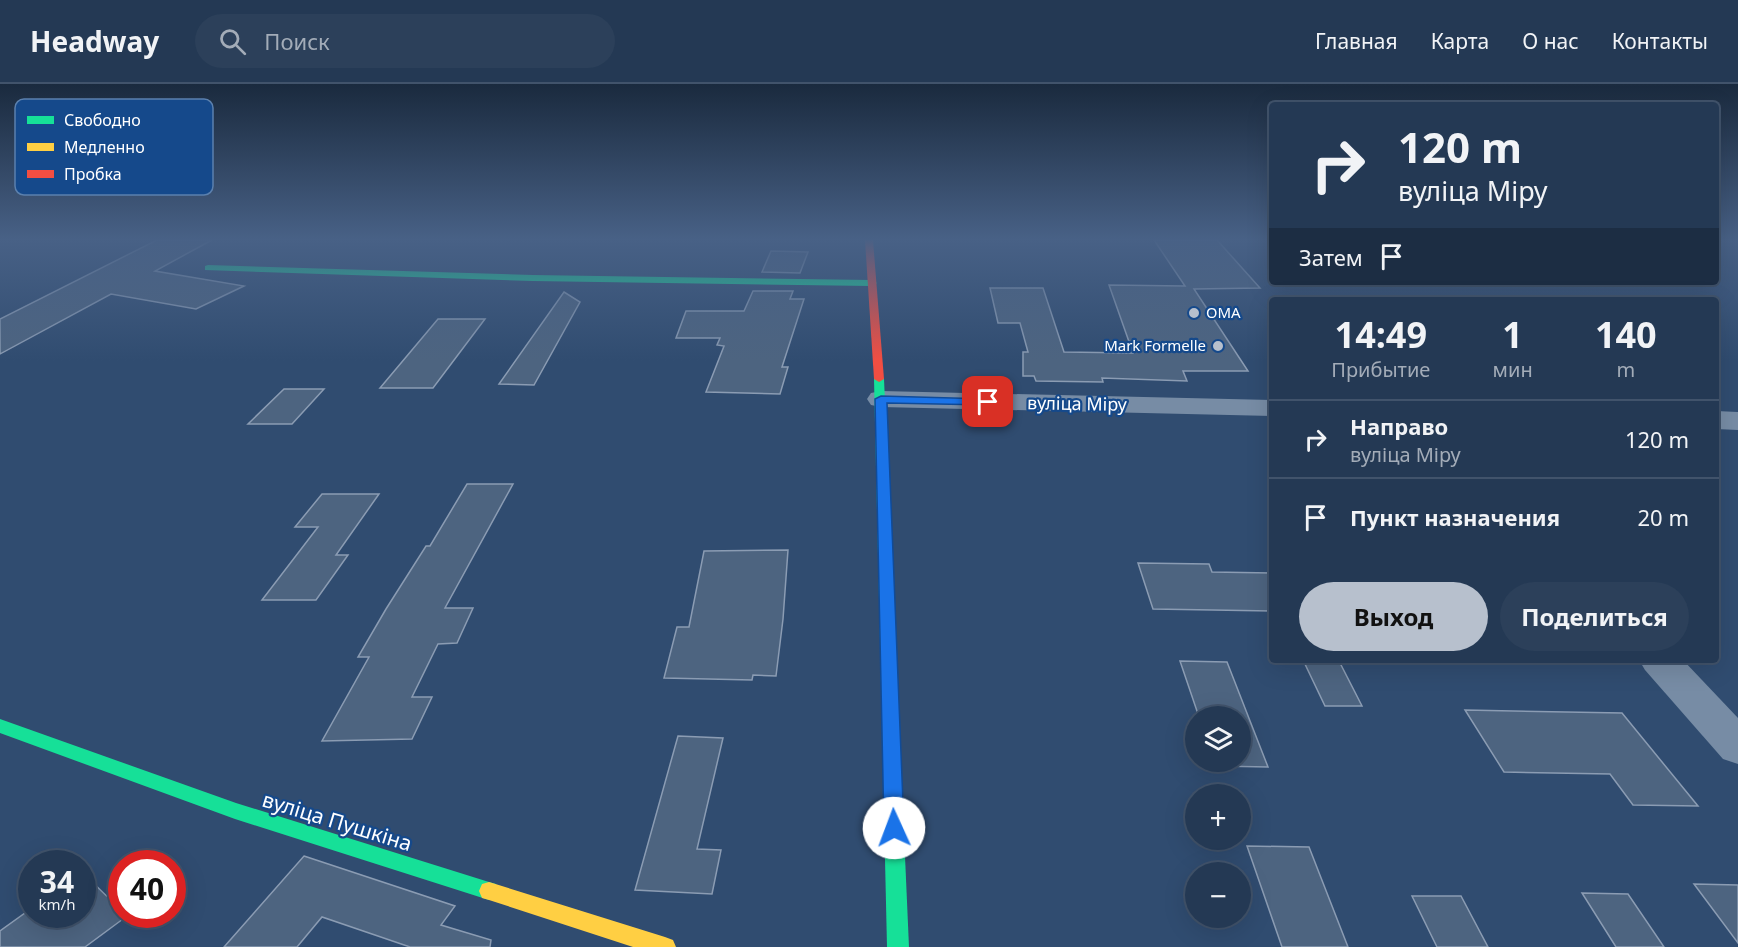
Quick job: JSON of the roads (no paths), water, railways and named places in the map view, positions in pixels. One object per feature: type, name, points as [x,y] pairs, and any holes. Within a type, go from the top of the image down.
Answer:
[{"type":"street","points":[[687,280],[872,283],[881,399],[898,947]]},
{"type":"street","name":"вуліца Міру","points":[[881,399],[1269,408]]},
{"type":"street","points":[[1719,420],[1738,421]]},
{"type":"street","points":[[1662,663],[1738,747]]},
{"type":"street","name":"вуліца Пушкіна","points":[[0,726],[235,812],[665,947]]},
{"type":"place","name":"ОМА","points":[[1194,313]]},
{"type":"place","name":"Mark Formelle","points":[[1218,346]]}]
